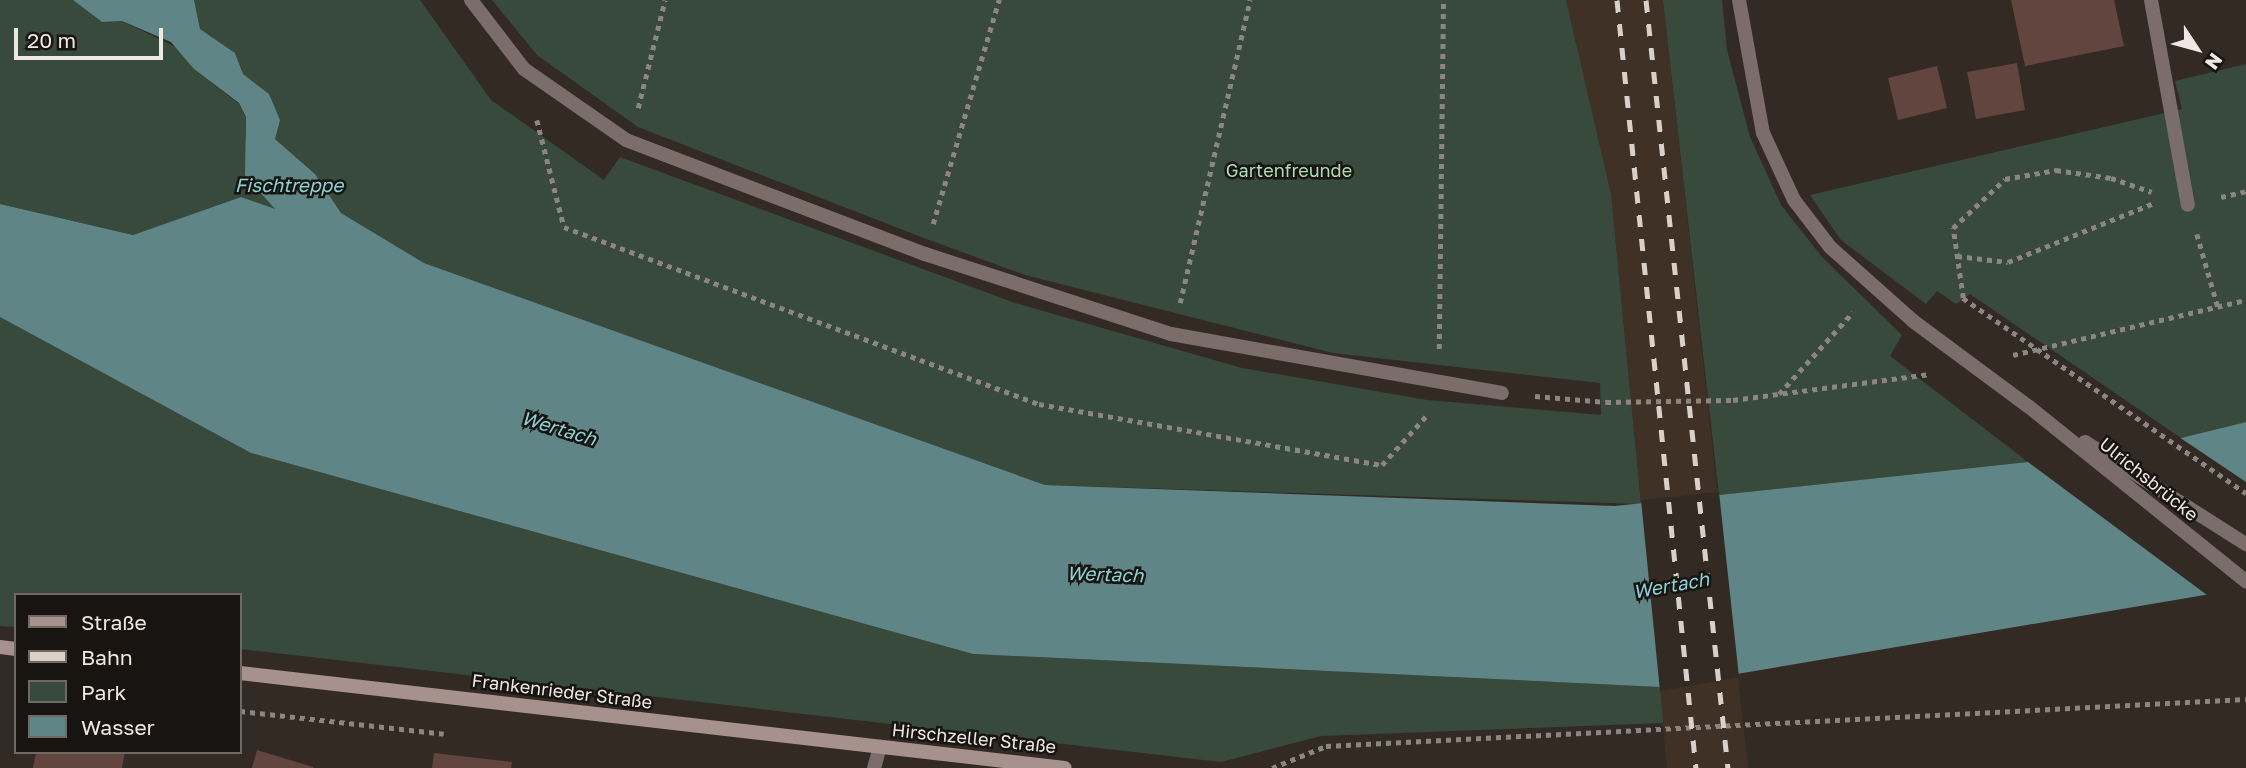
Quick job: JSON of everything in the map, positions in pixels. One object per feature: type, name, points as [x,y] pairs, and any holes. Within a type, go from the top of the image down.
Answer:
[{"type":"street","points":[[471,0],[524,68],[626,140],[925,254],[1171,334],[1452,388],[1502,393]]},
{"type":"street","name":"Ulrichsbrücke","points":[[1739,0],[1763,133],[1794,200],[1830,247],[1913,321],[2028,406],[2246,581]]},
{"type":"street","points":[[2151,0],[2189,205]]},
{"type":"street","name":"Ulrichsbrücke","points":[[2028,406],[2246,544]]},
{"type":"street","name":"Frankenrieder Straße","points":[[242,673],[880,747]]},
{"type":"street","points":[[874,768],[880,747]]},
{"type":"street","name":"Hirschzeller Straße","points":[[880,747],[1065,768]]},
{"type":"path","points":[[626,140],[665,0]]},
{"type":"path","points":[[925,254],[999,0]]},
{"type":"path","points":[[1171,334],[1250,0]]},
{"type":"path","points":[[1436,384],[1443,0]]},
{"type":"path","points":[[524,68],[564,227],[1040,404],[1382,465],[1452,388]]},
{"type":"path","points":[[2218,307],[2189,205],[2111,178],[2056,170],[2005,179],[1953,228],[1963,298],[2246,493]]},
{"type":"path","points":[[1956,256],[2008,262],[2168,197]]},
{"type":"path","points":[[1779,395],[1875,287]]},
{"type":"path","points":[[2007,356],[2246,300]]},
{"type":"path","points":[[1502,393],[1606,401],[1779,395],[1940,372]]},
{"type":"path","points":[[1272,768],[1326,746],[2246,699]]},
{"type":"shaded area","points":[[1566,0],[1663,0],[1748,768],[1667,768],[1611,194]]},
{"type":"green space","points":[[0,0],[73,0],[102,22],[122,21],[182,50],[194,69],[239,104],[246,117],[245,135],[276,210],[241,197],[133,235],[0,204]]},
{"type":"green space","name":"Gartenfreunde","points":[[194,0],[420,0],[491,100],[604,180],[620,157],[1015,303],[1242,368],[1427,400],[1601,415],[1600,383],[1333,353],[1025,275],[924,238],[638,127],[537,55],[492,0],[1566,0],[1611,194],[1641,504],[1045,485],[424,263],[341,213],[315,174],[275,139],[269,94],[243,74],[235,53],[200,29]]},
{"type":"green space","points":[[1663,0],[1722,0],[1727,50],[1750,137],[1781,205],[1822,257],[1902,335],[1890,356],[2028,462],[1719,495]]},
{"type":"green space","points":[[2246,64],[2246,422],[2181,438],[1970,294],[1956,304],[1937,291],[1926,304],[1841,240],[1810,195],[2182,109],[2175,81]]},
{"type":"green space","points":[[0,317],[251,453],[973,654],[1660,687],[1663,723],[1321,736],[1221,762],[242,649],[242,593],[14,593],[14,627],[0,626]]},
{"type":"water","points":[[73,0],[194,0],[200,29],[235,53],[243,74],[269,94],[280,120],[275,139],[315,174],[341,213],[424,263],[1045,485],[1615,506],[2028,462],[2181,438],[2246,422],[2246,588],[1660,687],[973,654],[251,453],[0,317],[0,204],[133,235],[241,197],[275,209],[245,175],[246,117],[239,103],[194,69],[171,42],[122,21],[102,22]]},
{"type":"pier","points":[[2176,435],[2246,482],[2246,592],[2211,598],[2024,459]]},
{"type":"pier","points":[[1719,492],[1739,677],[1660,691],[1641,500]]},
{"type":"building","points":[[2011,0],[2114,0],[2124,46],[2025,66]]},
{"type":"building","points":[[2017,63],[2025,110],[1976,119],[1967,72]]},
{"type":"building","points":[[1937,66],[1947,108],[1898,120],[1888,78]]},
{"type":"building","points":[[257,750],[313,767],[313,768],[252,768]]},
{"type":"building","points":[[434,753],[512,762],[511,768],[432,768]]},
{"type":"building","points":[[36,754],[125,754],[122,768],[33,768]]},
{"type":"railway","points":[[1617,0],[1696,768]]},
{"type":"railway","points":[[1646,0],[1728,768]]},
{"type":"water label","name":"Fischtreppe","points":[[289,185]]},
{"type":"water label","name":"Wertach","points":[[559,428]]},
{"type":"water label","name":"Wertach","points":[[1105,574]]},
{"type":"water label","name":"Wertach","points":[[1671,585]]}]
